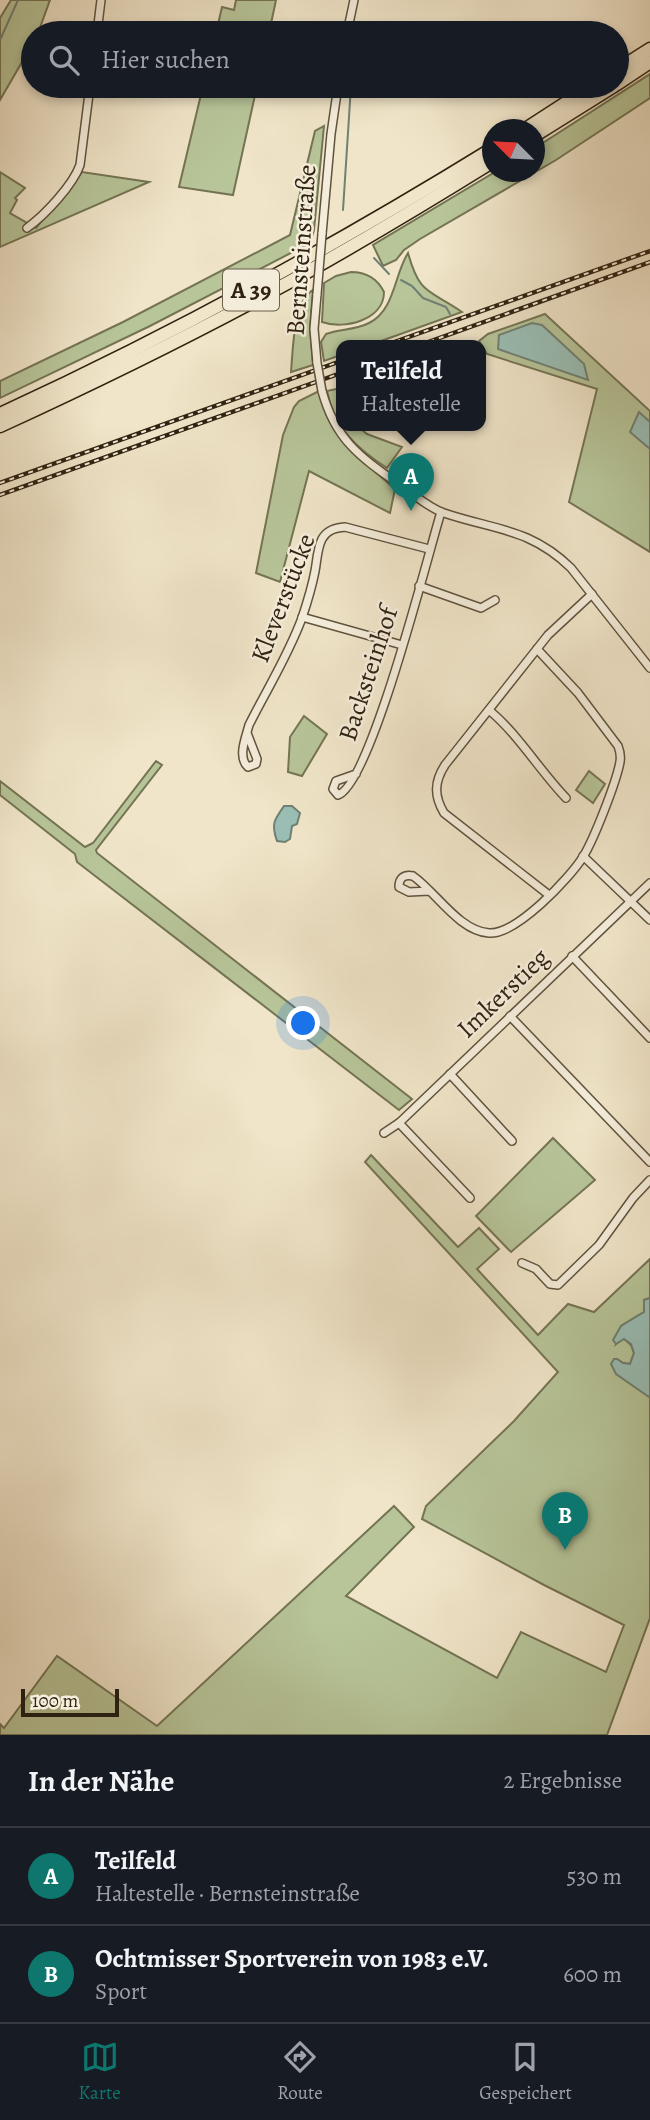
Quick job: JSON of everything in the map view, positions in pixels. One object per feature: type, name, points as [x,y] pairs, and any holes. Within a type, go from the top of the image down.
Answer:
[{"type":"highway","points":[[629,62],[650,49]]},
{"type":"highway","points":[[629,76],[650,62]]},
{"type":"highway","points":[[541,119],[573,98]]},
{"type":"highway","points":[[545,129],[594,98]]},
{"type":"highway","name":"A 39","points":[[0,414],[156,340],[244,294],[330,247],[482,155]]},
{"type":"highway","name":"A 39","points":[[0,426],[136,361],[280,287],[482,168]]},
{"type":"street","points":[[98,21],[101,0]]},
{"type":"street","points":[[350,21],[354,0]]},
{"type":"street","points":[[27,228],[38,220],[76,175],[80,165],[88,98]]},
{"type":"street","name":"Bernsteinstraße","points":[[336,98],[314,329],[322,391],[336,428]]},
{"type":"street","name":"Bernsteinstraße","points":[[339,431],[350,446],[441,512],[513,532],[549,549],[571,568],[650,668]]},
{"type":"street","name":"Backsteinhof","points":[[355,774],[375,732],[441,512]]},
{"type":"street","name":"Kleverstücke","points":[[247,733],[254,715],[281,669],[302,617],[322,540],[328,532],[345,527],[429,549]]},
{"type":"street","name":"Backsteinhof","points":[[419,586],[481,608],[495,600]]},
{"type":"street","points":[[549,895],[444,813],[436,796],[436,785],[439,774],[537,649],[560,622],[592,594]]},
{"type":"street","points":[[302,617],[402,645]]},
{"type":"street","points":[[429,891],[467,926],[489,933],[502,932],[512,927],[549,895],[583,856],[614,782],[621,754],[614,737],[537,649]]},
{"type":"street","points":[[489,710],[509,728],[566,798]]},
{"type":"street","points":[[583,856],[650,920]]},
{"type":"street","name":"Imkerstieg","points":[[384,1133],[399,1124],[650,883]]},
{"type":"street","points":[[572,956],[650,1038]]},
{"type":"street","points":[[510,1016],[650,1162]]},
{"type":"street","points":[[450,1074],[512,1141]]},
{"type":"street","points":[[399,1124],[470,1198]]},
{"type":"street","points":[[522,1263],[536,1269],[550,1284],[558,1285],[599,1245],[633,1198],[650,1180]]},
{"type":"green space","points":[[11,0],[50,0],[42,21],[21,21],[21,64],[0,100],[0,18]]},
{"type":"green space","points":[[236,0],[276,0],[272,21],[219,21],[222,7],[234,10]]},
{"type":"green space","points":[[650,74],[650,98],[545,166],[545,142],[613,98],[629,98],[629,88]]},
{"type":"green space","points":[[200,98],[254,98],[233,195],[179,187]]},
{"type":"green space","points":[[324,126],[314,230],[310,243],[150,326],[0,398],[0,381],[123,322],[290,235],[315,131]]},
{"type":"green space","points":[[0,172],[25,188],[15,198],[17,200],[10,213],[36,228],[82,172],[149,182],[0,247]]},
{"type":"green space","points":[[482,180],[482,182],[518,182],[420,239],[404,250],[396,260],[383,266],[373,245]]},
{"type":"green space","points":[[408,253],[417,277],[427,290],[462,312],[384,340],[336,340],[336,357],[324,361],[321,342],[326,334],[364,325],[378,317],[389,301]]},
{"type":"green space","points":[[351,272],[362,273],[374,280],[384,292],[382,302],[377,310],[361,321],[341,325],[322,322],[324,283]]},
{"type":"green space","points":[[313,290],[310,328],[313,365],[291,372],[298,315],[301,304]]},
{"type":"green space","points":[[545,314],[650,411],[650,552],[569,502],[597,389],[487,354],[486,340],[480,340],[488,334]]},
{"type":"green space","points":[[336,389],[336,418],[330,404],[327,391]]},
{"type":"green space","points":[[319,391],[323,408],[338,435],[358,457],[395,489],[390,513],[309,471],[280,582],[256,573],[283,435],[294,407],[299,401]]},
{"type":"green space","points":[[344,431],[363,431],[402,447],[387,468]]},
{"type":"green space","points":[[304,716],[327,734],[302,776],[288,772],[290,737]]},
{"type":"green space","points":[[156,761],[162,765],[96,850],[97,853],[412,1099],[399,1110],[77,862],[75,854],[0,795],[0,781],[85,847],[93,843]]},
{"type":"green space","points":[[589,771],[605,784],[593,803],[576,790]]},
{"type":"green space","points":[[553,1138],[595,1180],[511,1252],[476,1216]]},
{"type":"green space","points":[[371,1155],[458,1247],[479,1228],[499,1249],[477,1269],[538,1335],[568,1304],[594,1312],[650,1259],[650,1298],[644,1300],[644,1312],[621,1326],[616,1344],[623,1338],[631,1345],[634,1353],[630,1364],[617,1359],[650,1396],[650,1618],[607,1735],[0,1735],[0,1724],[4,1728],[57,1656],[157,1726],[394,1506],[414,1527],[346,1596],[497,1678],[521,1632],[606,1672],[624,1625],[422,1519],[426,1506],[514,1421],[558,1372],[365,1162]]},
{"type":"water","points":[[532,323],[542,325],[584,364],[588,380],[498,349],[499,335]]},
{"type":"water","points":[[639,412],[650,422],[650,449],[630,432]]},
{"type":"water","points":[[284,806],[292,806],[300,813],[297,824],[292,826],[290,839],[285,842],[277,841],[274,830],[276,819]]},
{"type":"water","points":[[650,1298],[649,1397],[616,1374],[611,1364],[617,1359],[630,1364],[634,1353],[631,1344],[624,1339],[616,1344],[613,1340],[621,1326],[644,1312],[644,1300]]},
{"type":"waterway","points":[[0,40],[18,0]]},
{"type":"waterway","points":[[343,210],[350,98]]},
{"type":"waterway","points":[[374,258],[389,274]]},
{"type":"waterway","points":[[401,280],[412,286],[423,298],[446,307],[450,314]]},
{"type":"railway","points":[[400,340],[650,251]]},
{"type":"railway","points":[[434,340],[650,262]]},
{"type":"railway","points":[[0,483],[336,363]]},
{"type":"railway","points":[[0,495],[336,375]]},
{"type":"place","name":"Teilfeld","points":[[411,511]]},
{"type":"place","name":"Ochtmisser Sportverein von 1983 e.V.","points":[[565,1550]]}]
